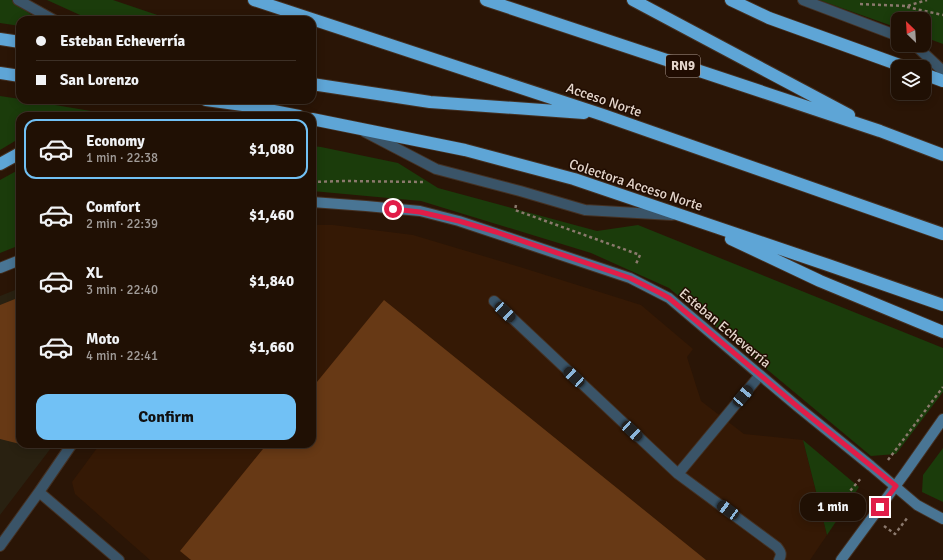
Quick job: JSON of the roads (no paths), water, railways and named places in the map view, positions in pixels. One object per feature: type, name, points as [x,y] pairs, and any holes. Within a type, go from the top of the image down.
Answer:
[{"type":"highway","name":"Acceso Norte","points":[[254,0],[303,16]]},
{"type":"highway","name":"RN9","points":[[486,0],[880,131],[943,155]]},
{"type":"highway","points":[[633,0],[880,131]]},
{"type":"highway","points":[[731,0],[769,18],[891,62]]},
{"type":"highway","name":"Acceso Norte","points":[[316,20],[603,115],[943,234]]},
{"type":"highway","points":[[0,39],[16,41]]},
{"type":"highway","points":[[0,73],[16,75]]},
{"type":"highway","points":[[931,77],[943,81]]},
{"type":"highway","points":[[316,85],[430,102],[603,115]]},
{"type":"highway","points":[[236,104],[279,112]]},
{"type":"highway","name":"Colectora Acceso Norte","points":[[316,120],[465,150],[567,177],[828,265],[943,306]]},
{"type":"highway","points":[[316,126],[354,127]]},
{"type":"highway","points":[[0,164],[16,155]]},
{"type":"highway","points":[[681,215],[820,281],[943,332]]},
{"type":"street","points":[[18,0],[47,16]]},
{"type":"street","points":[[803,0],[891,33]]},
{"type":"street","points":[[923,52],[943,71]]},
{"type":"street","points":[[354,127],[436,169],[585,210],[681,215]]},
{"type":"street","name":"Esteban Echeverría","points":[[316,202],[420,212],[459,221],[630,278],[669,298],[917,505],[943,519]]},
{"type":"street","points":[[0,268],[16,262]]},
{"type":"street","points":[[494,301],[678,474],[777,547],[781,556],[779,560]]},
{"type":"street","points":[[678,474],[760,375]]},
{"type":"street","points":[[840,560],[896,486],[943,418]]},
{"type":"street","points":[[0,546],[69,448]]},
{"type":"street","points":[[39,492],[119,560]]}]
